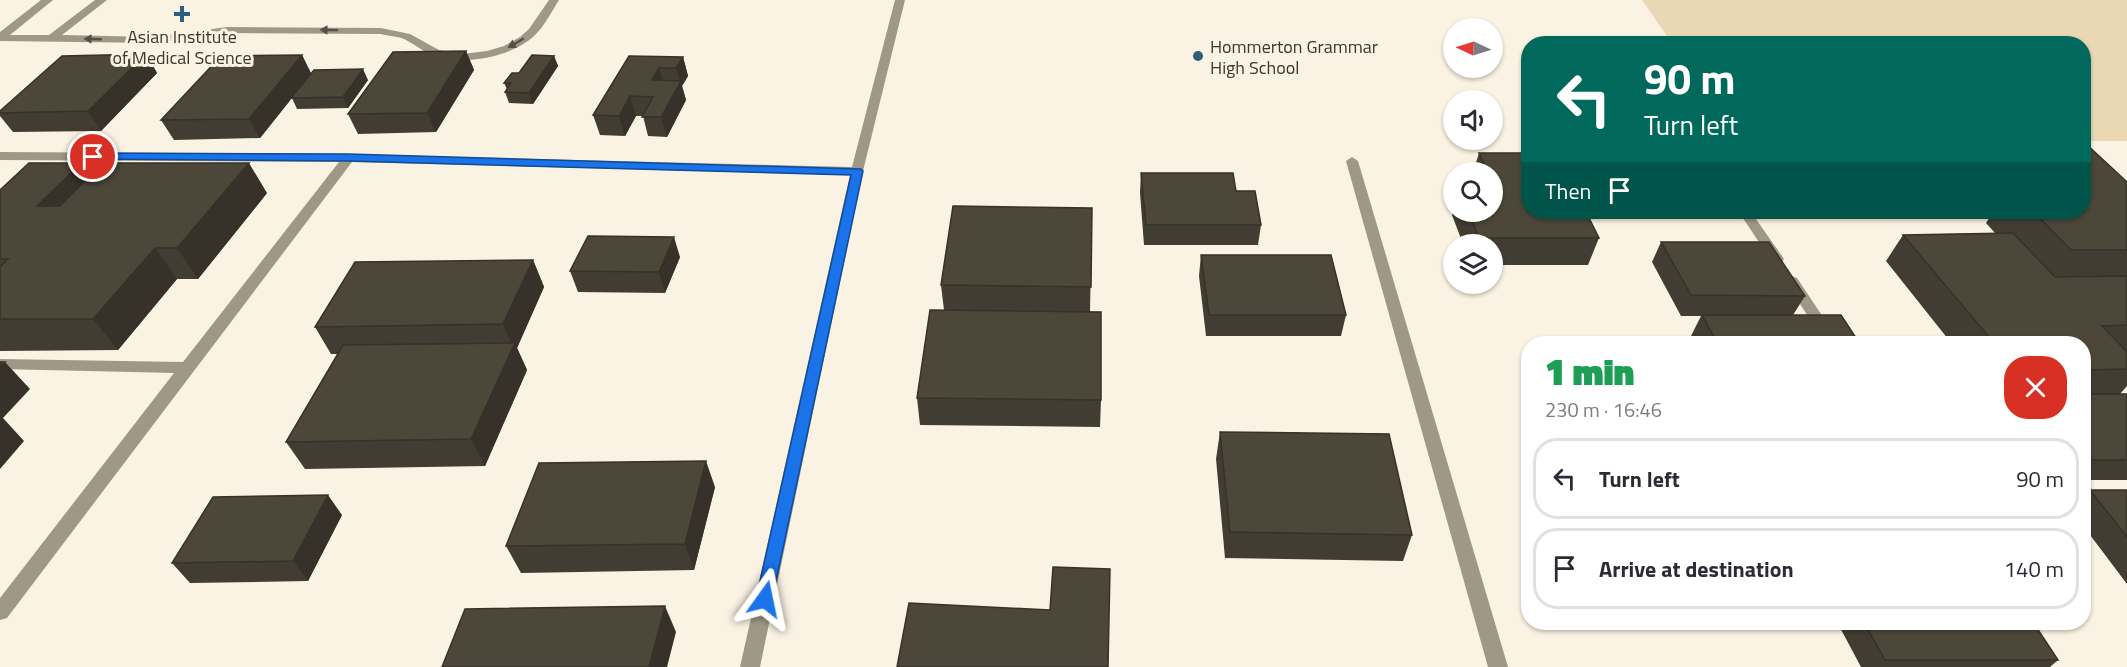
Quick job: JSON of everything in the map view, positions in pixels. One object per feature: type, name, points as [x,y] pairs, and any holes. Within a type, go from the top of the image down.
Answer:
[{"type":"street","points":[[0,38],[48,0]]},
{"type":"street","points":[[53,37],[102,0]]},
{"type":"street","points":[[0,38],[153,40],[227,30],[381,31],[406,36],[436,53],[463,57],[488,54],[508,48],[524,39],[533,31],[554,0]]},
{"type":"street","points":[[750,667],[857,171],[900,0]]},
{"type":"street","points":[[0,156],[348,158],[857,171]]},
{"type":"street","points":[[0,612],[348,158]]},
{"type":"street","points":[[1352,160],[1498,667]]},
{"type":"street","points":[[1750,219],[1829,336]]},
{"type":"street","points":[[0,364],[187,368]]},
{"type":"shaded area","points":[[1642,0],[2127,0],[2127,141],[2091,141],[2091,36],[1667,36]]},
{"type":"building","points":[[466,51],[427,113],[348,114],[393,52]]},
{"type":"building","points":[[146,54],[88,111],[0,113],[62,56]]},
{"type":"building","points":[[302,55],[249,119],[161,120],[221,56]]},
{"type":"building","points":[[532,55],[554,56],[529,93],[505,92],[511,83],[504,83],[512,73],[519,73]]},
{"type":"building","points":[[629,56],[683,57],[676,68],[659,68],[652,80],[681,81],[661,117],[642,117],[653,97],[630,96],[619,116],[593,115]]},
{"type":"building","points":[[363,69],[343,97],[291,98],[314,70]]},
{"type":"building","points":[[2091,149],[2127,182],[2127,250],[2071,250],[2041,219],[2091,219]]},
{"type":"building","points":[[1479,153],[1521,153],[1521,219],[1590,219],[1599,238],[1503,238],[1503,234],[1477,234],[1473,222],[1503,222],[1503,162],[1483,162]]},
{"type":"building","points":[[29,163],[81,163],[37,206],[60,206],[103,163],[249,163],[177,248],[155,248],[93,319],[0,319],[0,267],[8,259],[0,259],[0,190]]},
{"type":"building","points":[[1141,173],[1233,173],[1236,191],[1255,191],[1261,225],[1146,225]]},
{"type":"building","points":[[953,206],[1092,208],[1091,287],[941,285]]},
{"type":"building","points":[[2013,233],[2055,277],[2127,276],[2127,325],[2102,326],[2127,352],[2127,369],[2091,370],[2091,336],[1988,336],[1903,235]]},
{"type":"building","points":[[588,236],[674,237],[659,272],[570,271]]},
{"type":"building","points":[[1661,242],[1769,242],[1805,296],[1691,295]]},
{"type":"building","points":[[1201,255],[1331,255],[1346,315],[1209,315]]},
{"type":"building","points":[[533,260],[503,324],[315,327],[355,262]]},
{"type":"building","points":[[930,310],[1101,312],[1101,400],[917,398]]},
{"type":"building","points":[[1702,315],[1841,315],[1855,336],[1714,336]]},
{"type":"building","points":[[515,343],[471,439],[286,442],[343,345]]},
{"type":"building","points":[[2091,394],[2127,394],[2127,460],[2091,460]]},
{"type":"building","points":[[1220,432],[1389,434],[1412,535],[1230,532]]},
{"type":"building","points":[[706,461],[685,544],[506,546],[539,463]]},
{"type":"building","points":[[2091,490],[2127,490],[2127,537],[2091,491]]},
{"type":"building","points":[[328,495],[293,561],[172,563],[213,497]]},
{"type":"building","points":[[1053,567],[1110,569],[1108,667],[897,667],[909,603],[1050,610]]},
{"type":"building","points":[[665,606],[649,667],[442,667],[465,609]]},
{"type":"building","points":[[1868,630],[2038,630],[2058,660],[1885,660]]},
{"type":"place","name":"Asian Institute of Medical Science","points":[[182,14]]},
{"type":"place","name":"Hommerton Grammar High School","points":[[1198,56]]},
{"type":"route","points":[[93,157],[348,158],[857,171],[765,599]]}]
